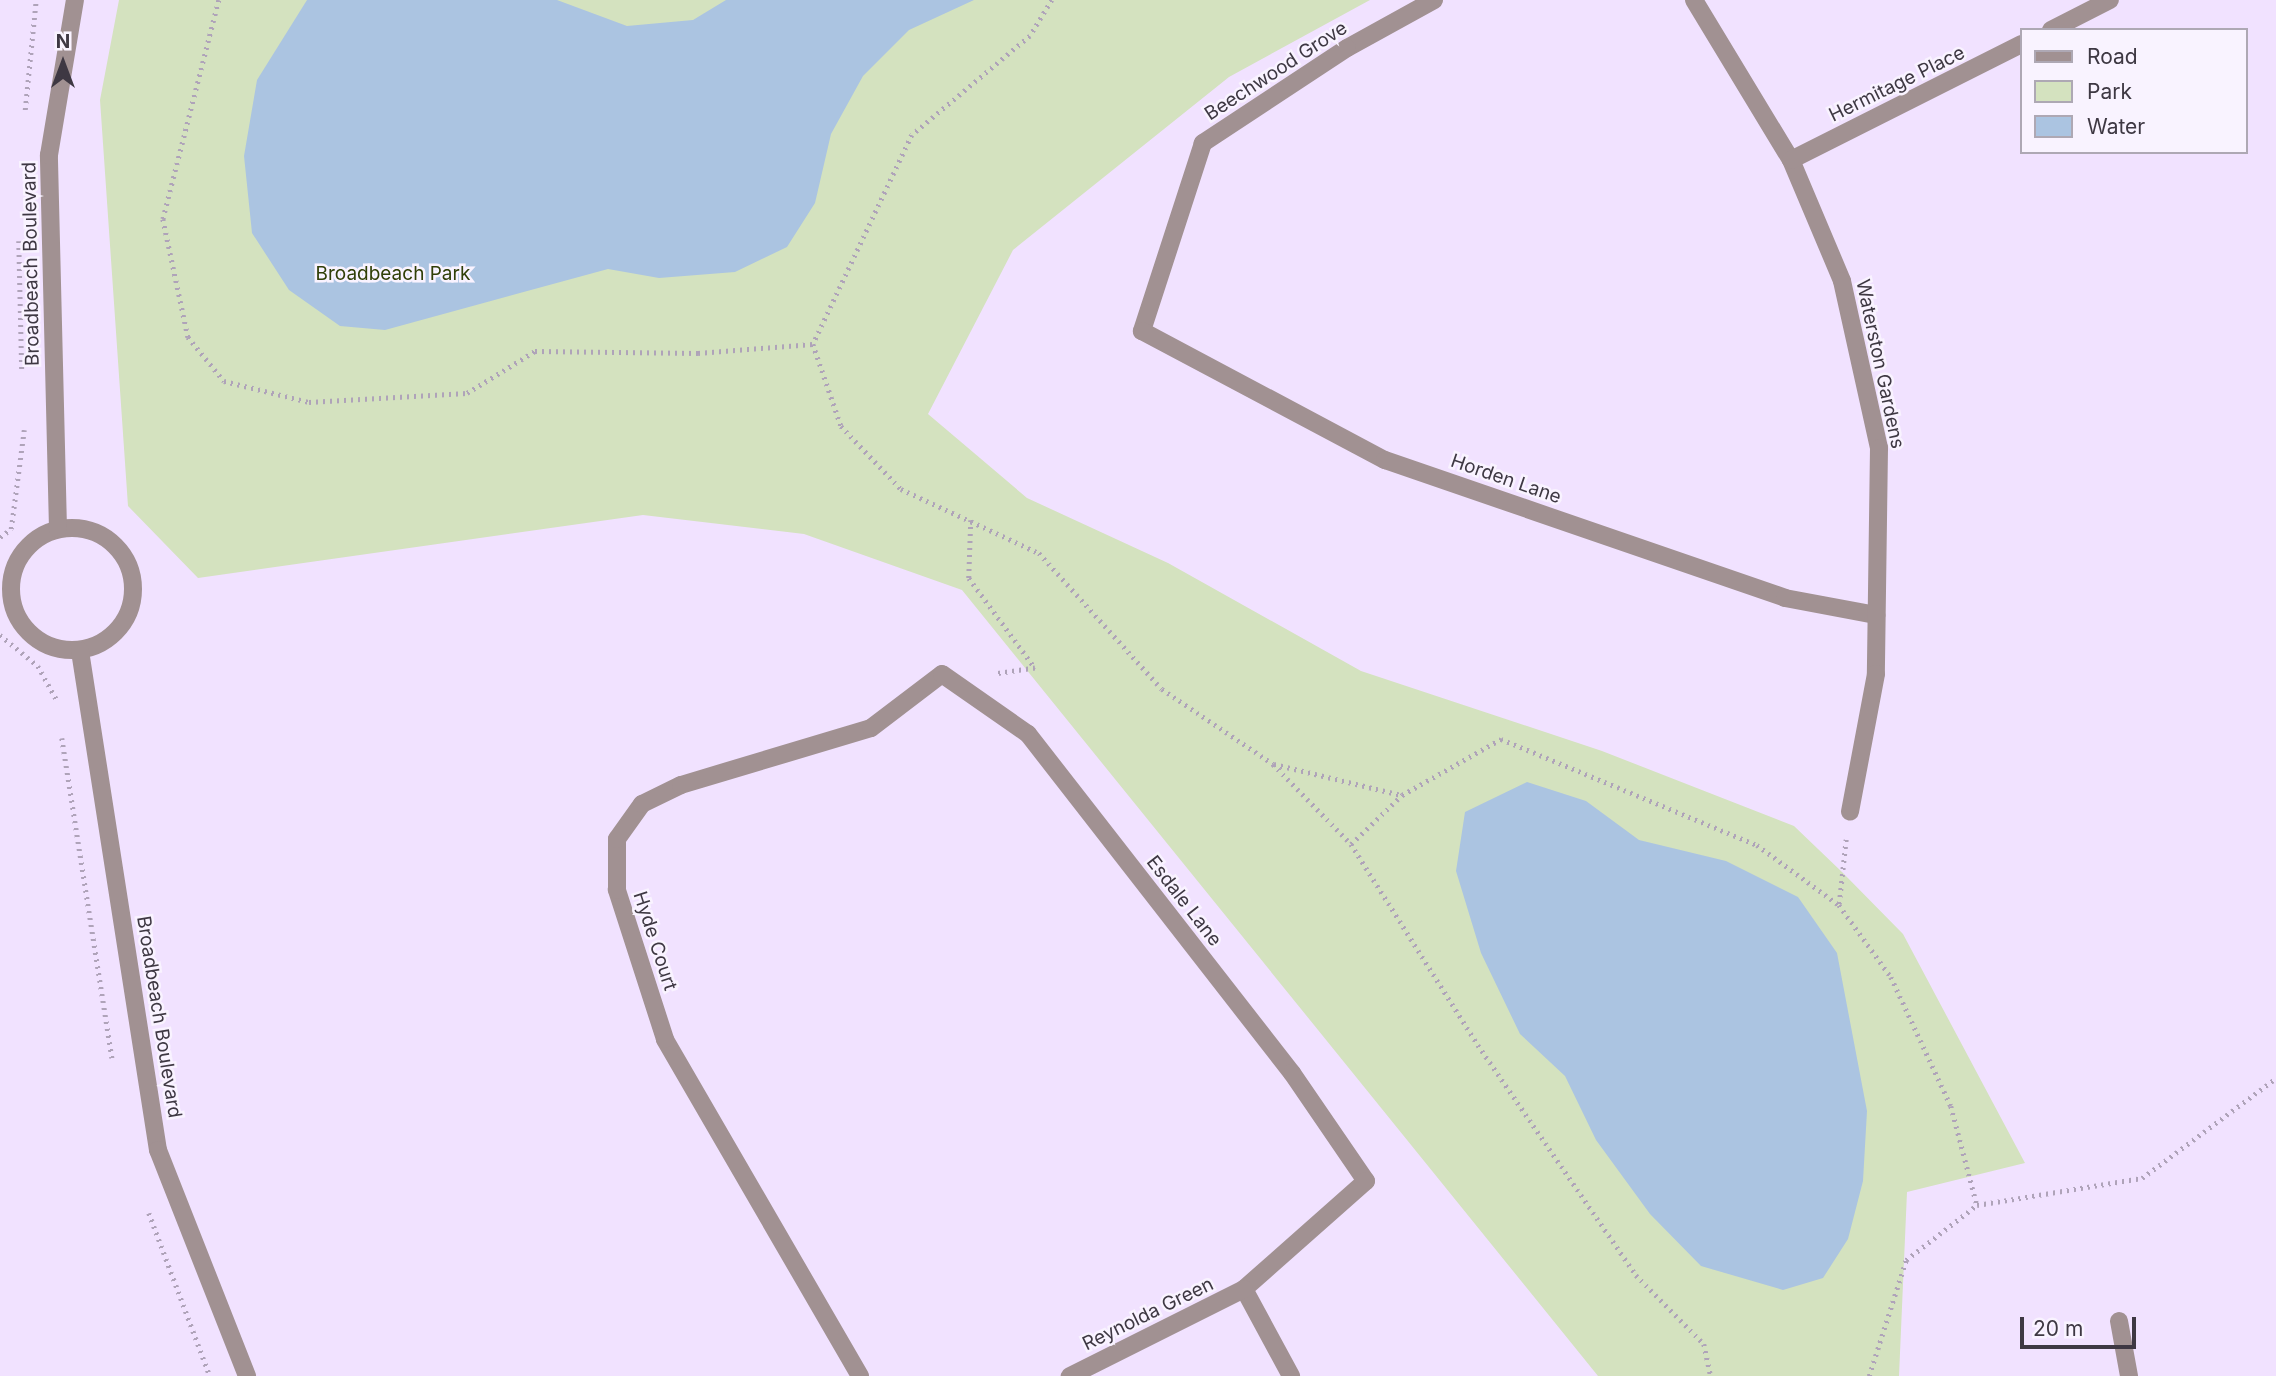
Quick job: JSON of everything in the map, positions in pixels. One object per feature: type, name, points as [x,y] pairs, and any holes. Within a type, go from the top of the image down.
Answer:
[{"type":"street","name":"Broadbeach Boulevard","points":[[58,529],[49,155],[75,0]]},
{"type":"street","name":"Beechwood Grove","points":[[1142,331],[1203,143],[1347,48],[1434,0]]},
{"type":"street","name":"Waterston Gardens","points":[[1695,0],[1791,160],[1842,281],[1879,448],[1876,674],[1850,812]]},
{"type":"street","points":[[2055,28],[2110,0]]},
{"type":"street","name":"Hermitage Place","points":[[1791,160],[2021,45]]},
{"type":"street","name":"Horden Lane","points":[[1142,331],[1385,460],[1785,597],[1876,615]]},
{"type":"street","points":[[58,529],[100,534],[117,547],[132,572],[129,614],[117,632],[80,651],[39,641],[23,626],[5,600],[20,556],[58,529]]},
{"type":"street","name":"Broadbeach Boulevard","points":[[80,651],[158,1150],[247,1376]]},
{"type":"street","name":"Esdale Lane","points":[[942,674],[1028,734],[1292,1073],[1366,1181]]},
{"type":"street","name":"Hyde Court","points":[[860,1376],[665,1039],[617,890],[617,839],[642,804],[681,785],[872,728],[942,674]]},
{"type":"street","name":"Reynolda Green","points":[[1070,1376],[1244,1289],[1366,1181]]},
{"type":"street","name":"Reynolda Green","points":[[1244,1289],[1291,1376]]},
{"type":"street","points":[[2119,1321],[2129,1376]]},
{"type":"path","points":[[219,0],[163,219],[188,337],[224,381],[309,402],[467,393],[535,351],[698,354],[813,344]]},
{"type":"path","points":[[1052,0],[1030,36],[912,135],[813,344],[841,426],[901,489],[1039,552],[1162,689],[1273,764],[1351,844],[1478,1045],[1636,1275],[1704,1344],[1711,1376]]},
{"type":"path","points":[[971,520],[969,578],[1035,668],[1005,674]]},
{"type":"path","points":[[1351,844],[1402,795],[1501,739],[1757,845],[1839,905],[1891,977],[1951,1106],[1977,1205]]},
{"type":"path","points":[[1273,764],[1402,795]]},
{"type":"path","points":[[1839,905],[1850,812]]},
{"type":"path","points":[[1869,1376],[1906,1260],[1977,1205],[2142,1178],[2276,1078]]},
{"type":"green space","name":"Broadbeach Park","points":[[119,0],[1370,0],[1229,77],[1013,250],[928,414],[1027,498],[1168,563],[1361,671],[1602,751],[1794,826],[1842,872],[1903,934],[2025,1163],[1907,1192],[1899,1376],[1598,1376],[962,590],[804,534],[643,515],[198,578],[128,506],[100,100]]},
{"type":"water","points":[[307,0],[557,0],[627,26],[693,20],[726,0],[974,0],[909,30],[863,76],[831,134],[815,203],[787,247],[735,272],[659,278],[608,269],[385,330],[340,326],[289,290],[252,233],[244,156],[257,80]]},
{"type":"water","points":[[1527,782],[1586,801],[1639,840],[1726,861],[1798,897],[1837,953],[1867,1111],[1863,1181],[1848,1239],[1823,1278],[1783,1290],[1701,1266],[1650,1214],[1596,1140],[1565,1076],[1520,1034],[1481,953],[1456,871],[1465,812]]}]
